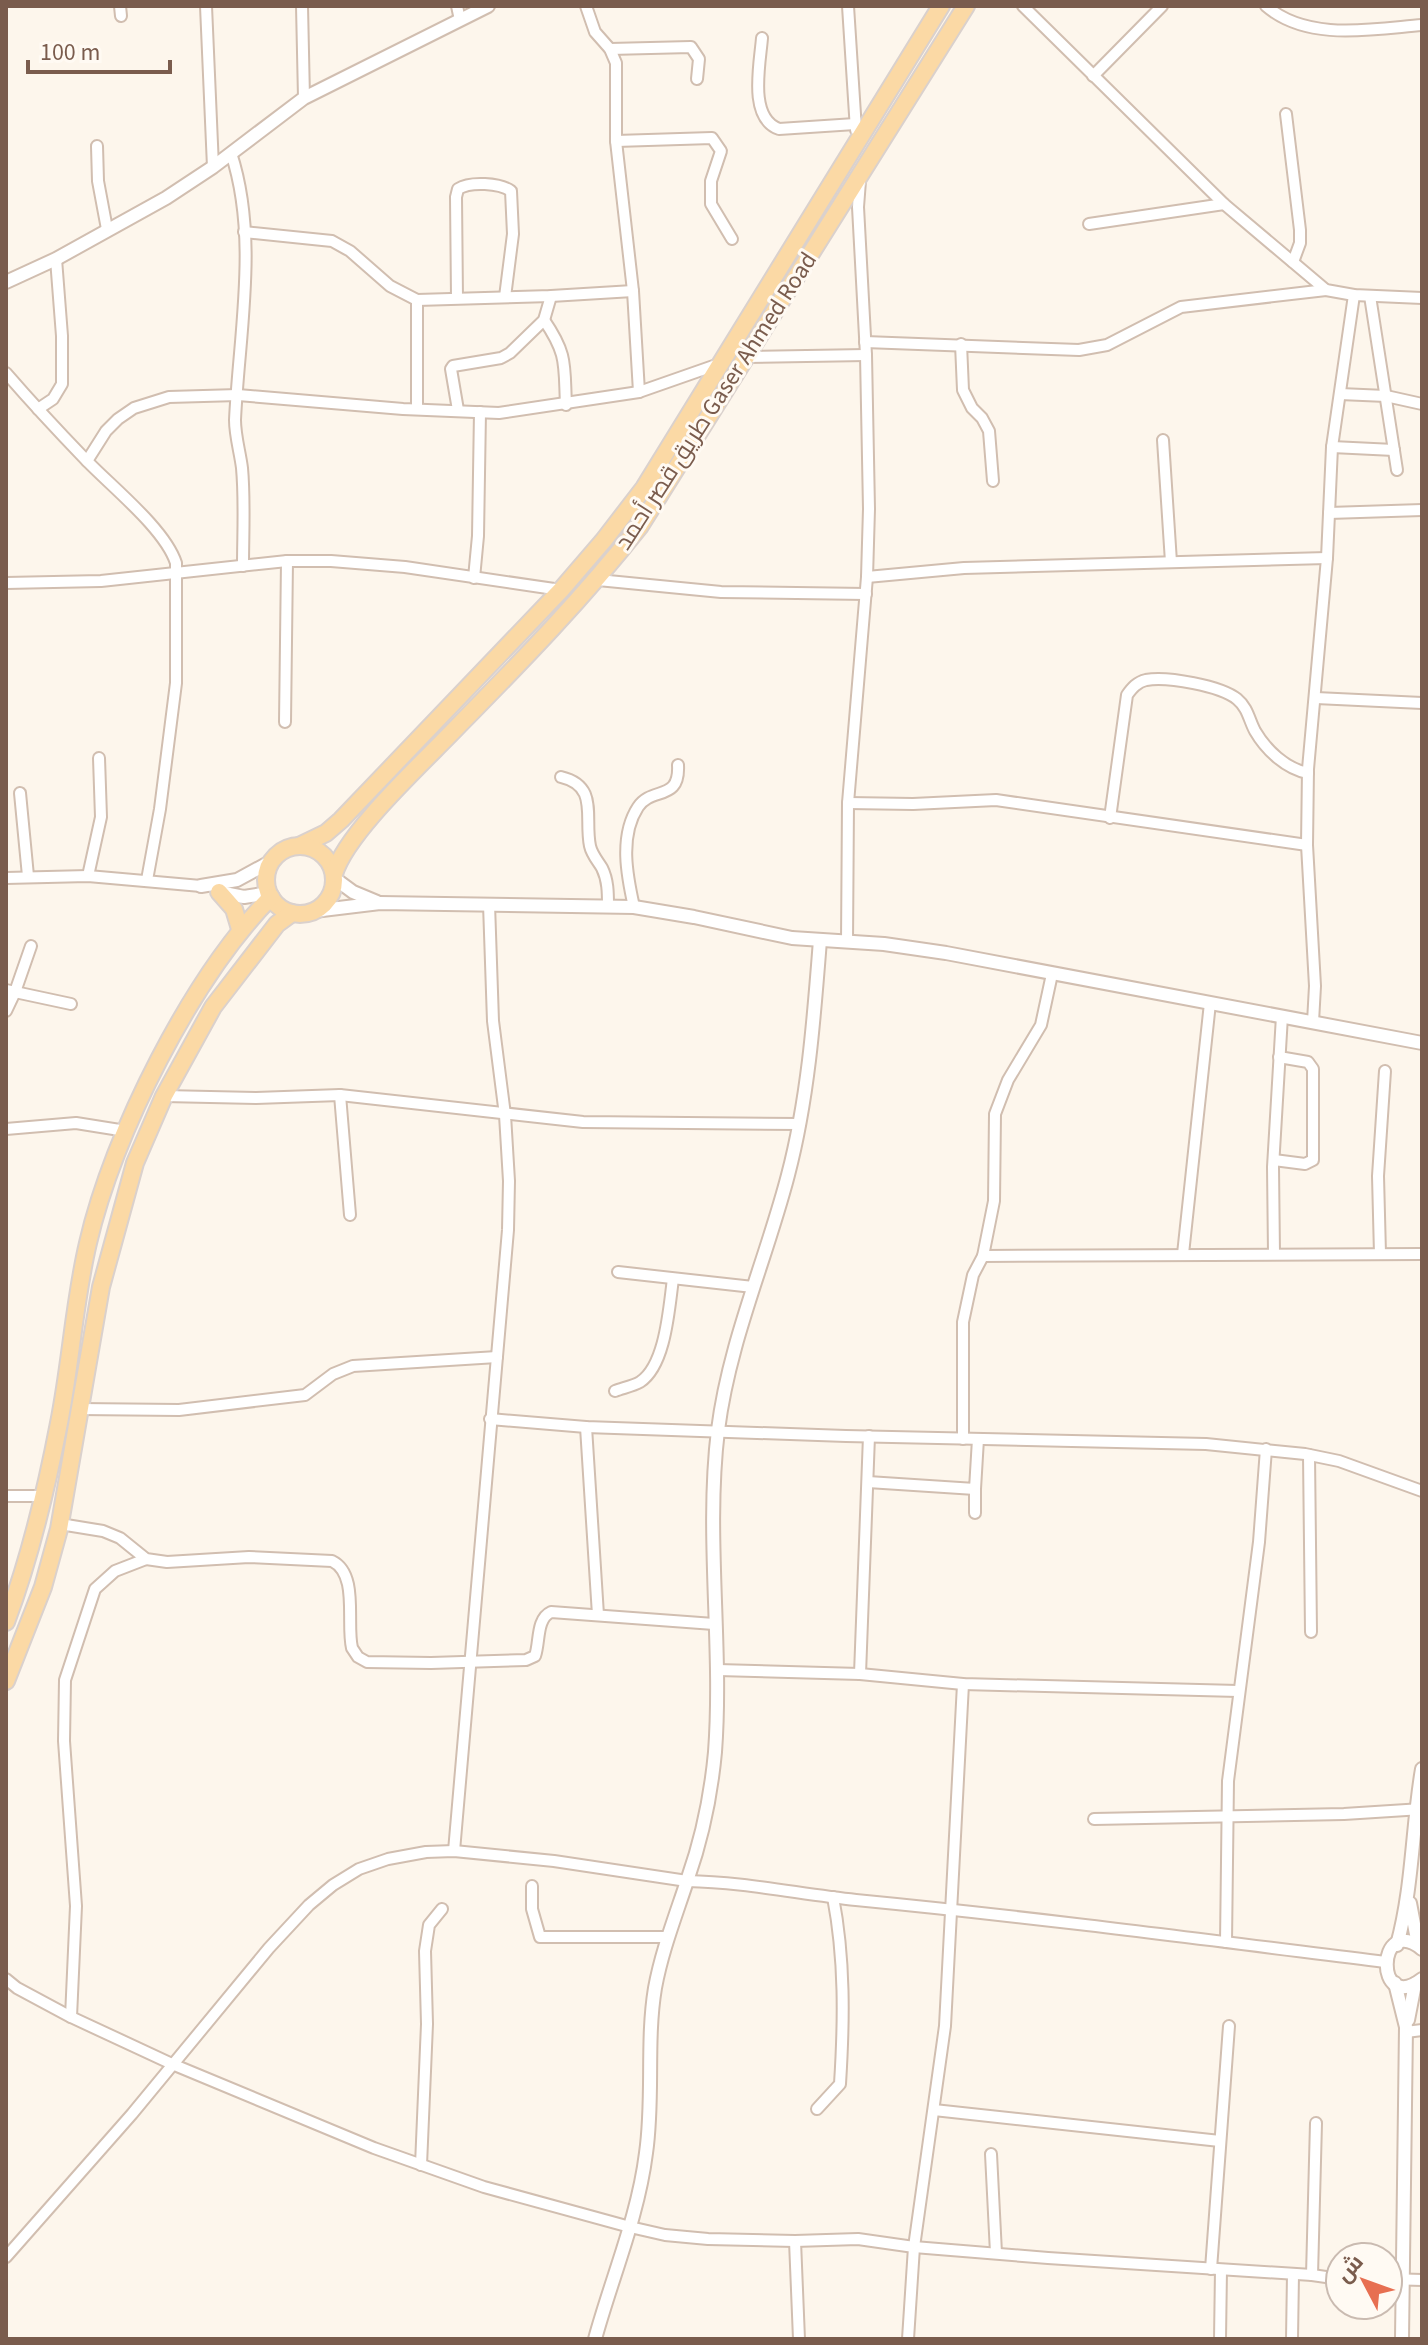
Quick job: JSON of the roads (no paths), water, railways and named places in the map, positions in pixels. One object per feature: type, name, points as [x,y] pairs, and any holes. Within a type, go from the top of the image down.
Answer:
[{"type":"main road","name":"طريق قصر أحمد Gaser Ahmed Road","points":[[299,846],[326,833],[341,820],[561,590],[644,488],[941,6]]},
{"type":"main road","name":"طريق قصر أحمد Gaser Ahmed Road","points":[[334,876],[341,856],[394,793],[598,580],[640,526],[966,6]]},
{"type":"main road","points":[[6,1681],[43,1587],[60,1524],[101,1287],[135,1163],[164,1096],[213,1007],[277,924],[292,913],[314,911],[327,900],[334,876],[330,863],[322,853],[311,848],[299,846],[284,850],[272,861],[266,882],[270,895],[280,907],[292,913]]},
{"type":"main road","points":[[219,892],[234,909],[240,929]]},
{"type":"main road","points":[[6,1622],[38,1523],[59,1422],[88,1244],[101,1196],[126,1131],[169,1042],[240,929],[270,895]]},
{"type":"street","points":[[206,6],[213,167]]},
{"type":"street","points":[[302,6],[304,98]]},
{"type":"street","points":[[457,6],[460,20]]},
{"type":"street","points":[[6,282],[56,259],[166,198],[213,167],[304,98],[488,6]]},
{"type":"street","points":[[586,6],[595,32],[610,49],[616,63],[616,141],[633,291],[639,392]]},
{"type":"street","points":[[848,6],[857,144]]},
{"type":"street","points":[[1023,6],[1224,204],[1326,290]]},
{"type":"street","points":[[1093,76],[1162,6]]},
{"type":"street","points":[[1266,6],[1291,21],[1313,27],[1348,31],[1422,25]]},
{"type":"street","points":[[762,38],[759,93],[763,119],[770,126],[779,129],[855,124]]},
{"type":"street","points":[[610,49],[691,47],[699,59],[697,79]]},
{"type":"street","points":[[1286,114],[1300,230],[1300,243],[1293,262]]},
{"type":"street","points":[[616,141],[712,138],[721,151],[711,181],[711,204],[732,239]]},
{"type":"street","points":[[97,146],[98,181],[107,229]]},
{"type":"street","points":[[231,153],[241,190],[244,232],[235,424],[242,470],[243,566]]},
{"type":"street","points":[[847,942],[848,803],[866,594],[869,509],[866,355],[858,207],[860,174]]},
{"type":"street","points":[[457,298],[456,197],[458,189],[464,184],[503,186],[511,191],[513,234],[505,297]]},
{"type":"street","points":[[1089,224],[1224,204]]},
{"type":"street","points":[[244,232],[332,241],[350,251],[390,286],[417,300],[633,291]]},
{"type":"street","points":[[38,409],[53,399],[62,384],[56,259]]},
{"type":"street","points":[[865,342],[1079,350],[1107,345],[1181,307],[1326,290],[1354,295],[1422,298]]},
{"type":"street","points":[[1313,1022],[1315,986],[1307,845],[1308,773],[1327,558],[1332,447],[1354,295]]},
{"type":"street","points":[[458,410],[453,366],[501,358],[544,320],[551,296]]},
{"type":"street","points":[[1370,296],[1397,470]]},
{"type":"street","points":[[417,300],[417,409]]},
{"type":"street","points":[[544,320],[561,344],[564,355],[566,405]]},
{"type":"street","points":[[961,344],[964,393],[989,431],[993,481]]},
{"type":"street","points":[[746,357],[866,355]]},
{"type":"street","points":[[87,461],[106,431],[134,408],[169,397],[238,395],[499,413],[639,392],[721,364]]},
{"type":"street","points":[[6,373],[163,538],[174,557],[178,573],[176,683],[160,809],[147,880]]},
{"type":"street","points":[[1340,394],[1386,396],[1422,404]]},
{"type":"street","points":[[474,578],[478,536],[480,412]]},
{"type":"street","points":[[1163,440],[1171,562]]},
{"type":"street","points":[[1332,447],[1394,450]]},
{"type":"street","points":[[1329,513],[1422,510]]},
{"type":"street","points":[[867,577],[964,568],[1327,558]]},
{"type":"street","points":[[6,583],[101,581],[287,561],[371,564],[561,590]]},
{"type":"street","points":[[285,722],[287,561]]},
{"type":"street","points":[[598,580],[721,592],[866,594]]},
{"type":"street","points":[[1110,818],[1127,695],[1132,687],[1145,680],[1161,679],[1222,689],[1245,706],[1257,735],[1272,753],[1288,766],[1308,773]]},
{"type":"street","points":[[1316,698],[1422,703]]},
{"type":"street","points":[[88,876],[102,807],[99,758]]},
{"type":"street","points":[[634,907],[627,865],[630,827],[644,800],[669,791],[675,784],[678,765]]},
{"type":"street","points":[[561,777],[572,780],[585,793],[590,846],[604,871],[608,906]]},
{"type":"street","points":[[20,793],[28,876]]},
{"type":"street","points":[[848,803],[996,800],[1307,845]]},
{"type":"street","points":[[201,886],[237,880],[272,861]]},
{"type":"street","points":[[6,878],[88,876],[201,886],[244,897],[270,895]]},
{"type":"street","points":[[334,876],[353,892],[380,903]]},
{"type":"street","points":[[314,911],[380,903],[634,907],[792,938],[946,953],[1422,1043]]},
{"type":"street","points":[[454,1851],[508,1218],[505,1115],[493,1021],[489,904]]},
{"type":"street","points":[[595,2339],[630,2227],[647,2152],[655,1991],[668,1937],[702,1828],[712,1778],[718,1670],[714,1624],[714,1476],[718,1429],[734,1356],[788,1176],[800,1124],[820,940]]},
{"type":"street","points":[[6,1011],[11,991],[31,946]]},
{"type":"street","points":[[963,1439],[963,1322],[973,1275],[983,1256],[994,1201],[995,1114],[1008,1080],[1041,1025],[1052,974]]},
{"type":"street","points":[[11,991],[71,1004]]},
{"type":"street","points":[[1183,1254],[1210,1003]]},
{"type":"street","points":[[1274,1254],[1274,1160],[1282,1016]]},
{"type":"street","points":[[1274,1160],[1305,1164],[1313,1160],[1313,1069],[1308,1062],[1279,1057]]},
{"type":"street","points":[[1380,1254],[1378,1176],[1385,1071]]},
{"type":"street","points":[[340,1095],[350,1215]]},
{"type":"street","points":[[164,1096],[256,1098],[340,1095],[505,1115],[618,1124],[800,1124]]},
{"type":"street","points":[[6,1129],[76,1123],[126,1131]]},
{"type":"street","points":[[983,1256],[1422,1254]]},
{"type":"street","points":[[618,1272],[753,1287]]},
{"type":"street","points":[[615,1391],[641,1381],[652,1367],[663,1344],[673,1279]]},
{"type":"street","points":[[79,1409],[142,1411],[230,1405],[305,1395],[333,1374],[353,1366],[497,1357]]},
{"type":"street","points":[[490,1419],[586,1427],[1206,1444],[1266,1449],[1339,1461],[1422,1491]]},
{"type":"street","points":[[586,1427],[598,1615]]},
{"type":"street","points":[[860,1674],[869,1436]]},
{"type":"street","points":[[975,1513],[978,1439]]},
{"type":"street","points":[[1226,1942],[1226,1815],[1238,1691],[1259,1542],[1266,1449]]},
{"type":"street","points":[[1309,1455],[1311,1632]]},
{"type":"street","points":[[868,1482],[975,1489]]},
{"type":"street","points":[[6,1496],[42,1496]]},
{"type":"street","points":[[60,1524],[86,1527],[120,1538],[146,1559]]},
{"type":"street","points":[[71,2017],[76,1906],[64,1741],[65,1680],[95,1589],[115,1571],[146,1559],[167,1562],[249,1557],[332,1561],[343,1568],[347,1581],[350,1639],[358,1657],[367,1662],[526,1660],[535,1656],[542,1621],[551,1612],[714,1624]]},
{"type":"street","points":[[718,1670],[860,1674],[963,1684],[1238,1691]]},
{"type":"street","points":[[908,2339],[914,2247],[945,2026],[963,1684]]},
{"type":"street","points":[[1397,1945],[1408,1892],[1422,1769]]},
{"type":"street","points":[[1094,1819],[1320,1815],[1419,1809]]},
{"type":"street","points":[[6,2257],[309,1905],[359,1869],[388,1859],[454,1851],[1385,1962]]},
{"type":"street","points":[[532,1886],[532,1909],[540,1937],[668,1937]]},
{"type":"street","points":[[1408,1892],[1420,1947]]},
{"type":"street","points":[[817,2109],[840,2084],[843,1971],[833,1897]]},
{"type":"street","points":[[421,2165],[427,2024],[426,1936],[435,1916],[442,1909]]},
{"type":"street","points":[[1406,2030],[1395,1983],[1387,1974],[1385,1962],[1391,1949],[1397,1945],[1407,1942],[1420,1947]]},
{"type":"street","points":[[6,1979],[71,2017],[172,2064],[374,2148],[494,2190],[665,2235],[795,2241],[858,2239],[914,2247],[1324,2277]]},
{"type":"street","points":[[1395,1983],[1405,1986],[1419,1981]]},
{"type":"street","points":[[1403,2241],[1406,2030],[1419,1981]]},
{"type":"street","points":[[1220,2339],[1216,2269],[1220,2141],[1229,2026]]},
{"type":"street","points":[[1406,2030],[1422,2030]]},
{"type":"street","points":[[934,2110],[1220,2141]]},
{"type":"street","points":[[1312,2275],[1316,2123]]},
{"type":"street","points":[[991,2154],[996,2253]]},
{"type":"street","points":[[795,2241],[799,2339]]},
{"type":"street","points":[[1292,2339],[1293,2274]]}]
